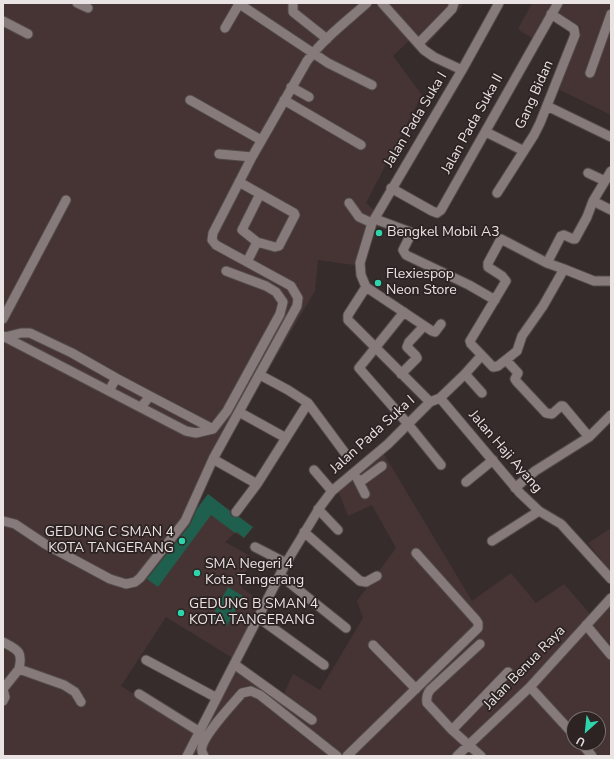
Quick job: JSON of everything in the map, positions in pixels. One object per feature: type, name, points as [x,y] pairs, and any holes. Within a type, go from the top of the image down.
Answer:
[{"type":"street","points":[[77,3],[88,8]]},
{"type":"street","points":[[225,28],[238,3],[328,63],[372,85]]},
{"type":"street","points":[[293,3],[293,12],[327,39]]},
{"type":"street","points":[[3,521],[15,524],[45,544],[110,579],[126,584],[135,582],[140,578],[185,521],[213,459],[297,306],[298,298],[291,286],[216,245],[212,240],[213,233],[252,157],[291,87],[313,52],[367,3]]},
{"type":"street","points":[[382,3],[424,50],[434,57],[462,70]]},
{"type":"street","points":[[419,43],[452,9],[454,3]]},
{"type":"street","name":"Jalan Pada Suka I","points":[[187,756],[281,576],[286,563],[318,509],[332,490],[388,444],[430,402],[348,320],[348,315],[366,287],[360,275],[360,263],[373,221],[462,70],[499,3]]},
{"type":"street","name":"Jalan Pada Suka II","points":[[392,188],[432,211],[439,212],[441,210],[558,3]]},
{"type":"street","name":"Gang Bidan","points":[[497,193],[534,135],[547,106],[575,32],[574,29],[551,14]]},
{"type":"street","points":[[590,72],[611,14]]},
{"type":"street","points":[[3,21],[28,34]]},
{"type":"street","points":[[291,87],[309,97]]},
{"type":"street","points":[[190,100],[262,140]]},
{"type":"street","points":[[284,100],[361,145]]},
{"type":"street","points":[[547,106],[611,137]]},
{"type":"street","points":[[486,132],[524,150]]},
{"type":"street","points":[[218,154],[252,157]]},
{"type":"street","points":[[547,263],[561,236],[575,239],[587,217],[593,201],[611,170]]},
{"type":"street","points":[[588,173],[605,181]]},
{"type":"street","points":[[239,182],[294,213],[295,215],[279,246],[274,247],[258,242],[242,230],[260,194]]},
{"type":"street","points":[[3,319],[66,200]]},
{"type":"street","points":[[593,201],[611,210]]},
{"type":"street","points":[[349,202],[357,216],[410,232],[411,234],[403,250],[406,254],[469,285],[495,300]]},
{"type":"street","points":[[564,269],[543,306],[522,336],[517,351],[498,366],[493,367],[481,356],[470,341],[506,281],[502,276],[488,267],[488,263],[501,239],[547,263],[564,269],[594,281],[611,281]]},
{"type":"street","points":[[247,262],[258,242]]},
{"type":"street","points":[[4,336],[186,431],[196,433],[213,429],[227,411],[280,314],[283,302],[276,292],[266,286],[226,272]]},
{"type":"street","points":[[366,287],[434,332],[441,324]]},
{"type":"street","points":[[404,312],[376,349],[359,368],[442,465]]},
{"type":"street","points":[[401,374],[417,358],[407,347],[409,342],[424,326]]},
{"type":"street","points":[[4,336],[30,333],[72,353],[213,429]]},
{"type":"street","points":[[66,368],[72,353]]},
{"type":"street","points":[[430,402],[440,398],[481,356]]},
{"type":"street","points":[[506,360],[518,373],[515,379],[517,382],[546,412],[552,414],[562,405],[589,437]]},
{"type":"street","points":[[465,374],[482,393]]},
{"type":"street","points":[[260,375],[308,403],[345,454]]},
{"type":"street","points":[[110,391],[116,378]]},
{"type":"street","points":[[141,407],[150,396]]},
{"type":"street","name":"Jalan Haji Ayang","points":[[440,398],[515,488],[539,511],[561,524],[611,579]]},
{"type":"street","points":[[236,512],[257,484],[308,403]]},
{"type":"street","points":[[239,412],[286,438]]},
{"type":"street","points":[[515,488],[535,471],[589,437],[611,415]]},
{"type":"street","points":[[213,459],[257,484]]},
{"type":"street","points":[[466,482],[493,460]]},
{"type":"street","points":[[360,482],[382,466]]},
{"type":"street","points":[[314,470],[332,490]]},
{"type":"street","points":[[354,472],[365,494]]},
{"type":"street","points":[[318,509],[338,530]]},
{"type":"street","points":[[492,541],[539,511]]},
{"type":"street","points":[[304,532],[360,581],[366,582],[377,576]]},
{"type":"street","points":[[255,547],[286,563]]},
{"type":"street","points":[[347,756],[477,629],[478,625],[476,620],[416,553]]},
{"type":"street","points":[[281,576],[346,628]]},
{"type":"street","name":"Jalan Benua Raya","points":[[457,756],[530,687],[611,598]]},
{"type":"street","points":[[259,618],[324,665]]},
{"type":"street","points":[[586,624],[611,656]]},
{"type":"street","points":[[3,642],[19,652],[22,658],[19,669],[3,689],[3,701]]},
{"type":"street","points":[[480,644],[427,694],[427,703],[452,730],[481,756]]},
{"type":"street","points":[[373,645],[416,689]]},
{"type":"street","points":[[146,660],[217,698]]},
{"type":"street","points":[[234,664],[312,720]]},
{"type":"street","points":[[19,669],[64,685],[75,692],[81,702]]},
{"type":"street","points":[[452,730],[508,672]]},
{"type":"street","points":[[530,687],[566,726]]},
{"type":"street","points":[[204,756],[202,745],[210,732],[242,693],[252,691],[260,695],[337,756]]},
{"type":"street","points":[[139,694],[200,732]]},
{"type":"shaded area","points":[[3,3],[460,3],[463,5],[423,49],[412,38],[393,56],[422,95],[366,203],[376,212],[354,265],[318,260],[315,291],[211,467],[194,511],[208,494],[253,527],[244,538],[235,533],[225,542],[250,556],[242,588],[264,603],[234,659],[166,617],[121,686],[202,738],[240,662],[283,696],[293,674],[320,690],[363,618],[357,601],[396,548],[372,505],[348,516],[337,488],[382,451],[472,601],[511,573],[536,603],[564,584],[591,615],[611,595],[611,756],[3,756]]},
{"type":"shaded area","points":[[532,3],[611,3],[611,115],[558,89],[581,27],[556,14],[539,43],[518,29]]},
{"type":"shaded area","points":[[611,528],[611,572],[588,543]]},
{"type":"building","name":"GEDUNG C SMAN 4 KOTA TANGERANG","points":[[208,494],[230,511],[230,514],[233,517],[239,517],[253,527],[244,538],[211,515],[158,587],[147,579],[190,525],[197,509]]},
{"type":"building","points":[[228,587],[243,596],[227,626],[211,618]]},
{"type":"place","name":"Bengkel Mobil A3","points":[[379,233]]},
{"type":"place","name":"Flexiespop Neon Store","points":[[378,283]]},
{"type":"place","name":"GEDUNG C SMAN 4 KOTA TANGERANG","points":[[182,541]]},
{"type":"place","name":"SMA Negeri 4 Kota Tangerang","points":[[197,573]]},
{"type":"place","name":"GEDUNG B SMAN 4 KOTA TANGERANG","points":[[181,613]]}]
